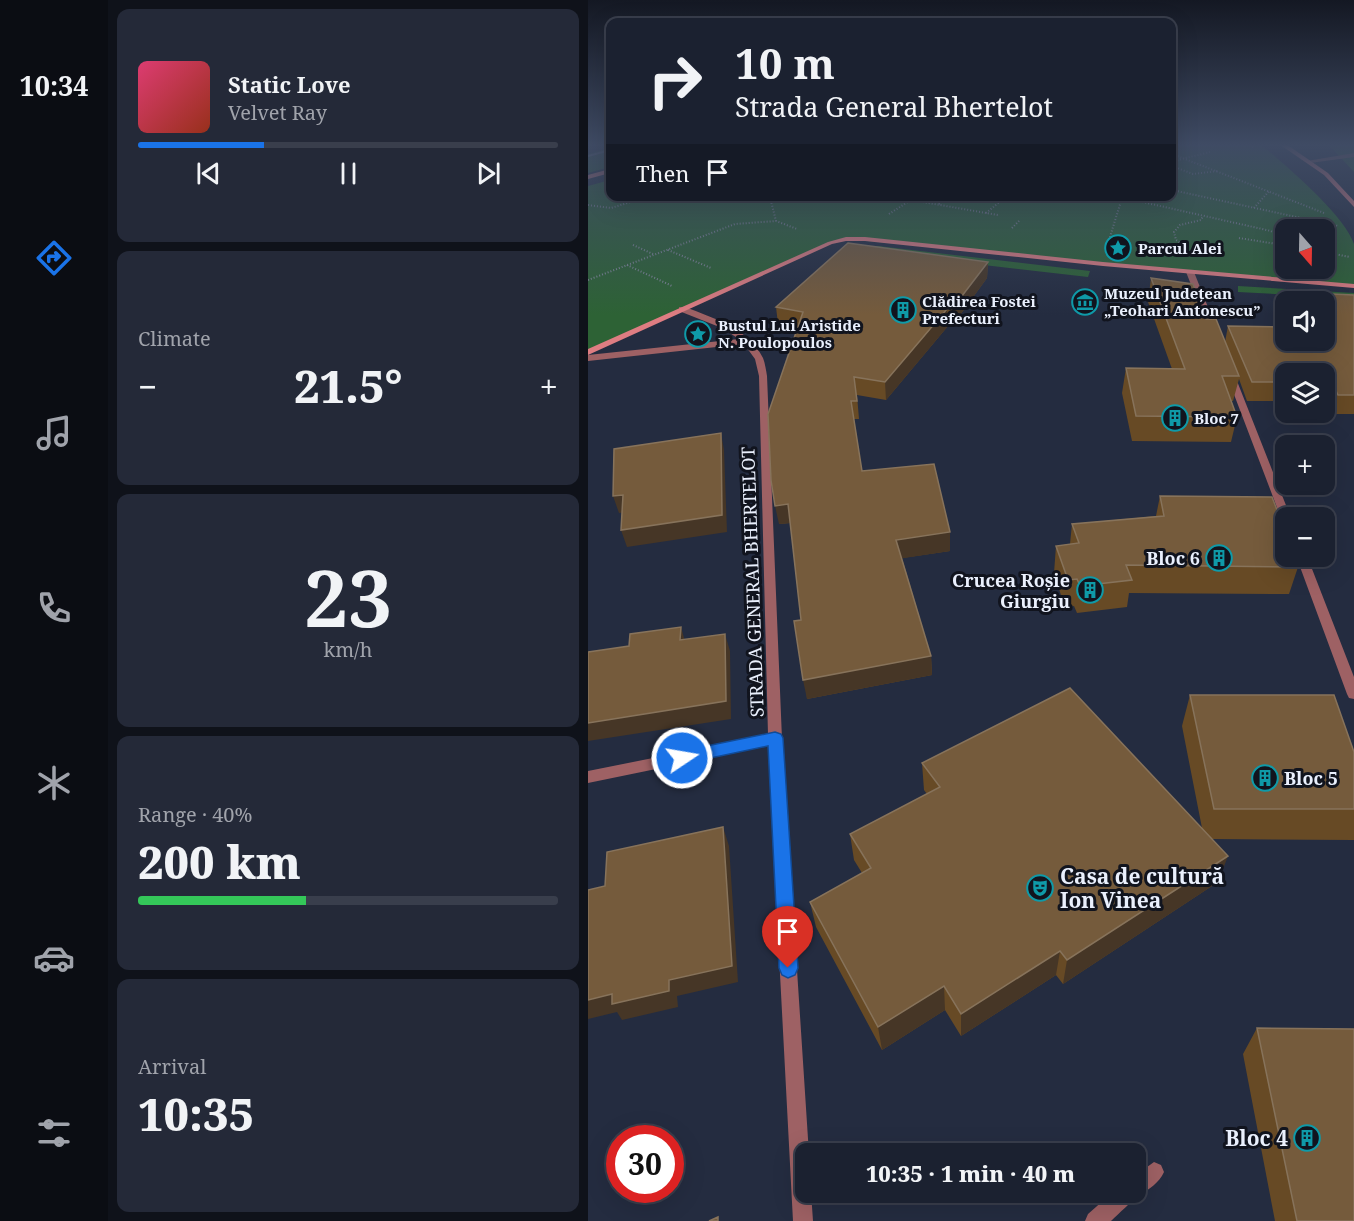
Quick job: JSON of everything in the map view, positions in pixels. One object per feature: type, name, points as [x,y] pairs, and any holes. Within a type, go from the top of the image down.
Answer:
[{"type":"street","points":[[588,352],[830,243],[846,239],[1354,286]]},
{"type":"street","points":[[1191,272],[1221,350]]},
{"type":"street","name":"STRADA GENERAL BHERTELOT","points":[[682,309],[727,328],[746,341],[758,356],[763,376],[775,738],[803,1221]]},
{"type":"street","points":[[588,358],[746,341]]},
{"type":"street","points":[[1229,371],[1282,507]]},
{"type":"street","points":[[1305,567],[1354,694]]},
{"type":"street","points":[[588,777],[775,738]]},
{"type":"street","points":[[1146,1179],[1154,1172]]},
{"type":"street","points":[[1095,1221],[1116,1203]]},
{"type":"path","points":[[588,205],[595,208],[610,208],[633,201]]},
{"type":"path","points":[[588,280],[735,224],[776,221],[771,201]]},
{"type":"path","points":[[917,201],[998,215]]},
{"type":"path","points":[[939,205],[944,201]]},
{"type":"path","points":[[985,213],[1001,201]]},
{"type":"path","points":[[1106,248],[1121,201]]},
{"type":"path","points":[[1136,201],[1262,229]]},
{"type":"path","points":[[1222,201],[1343,227]]},
{"type":"path","points":[[1254,208],[1260,201]]},
{"type":"path","points":[[1295,201],[1326,214]]},
{"type":"path","points":[[1191,272],[1193,249],[1176,240],[1173,232],[1180,225],[1200,220],[1203,216]]},
{"type":"path","points":[[1239,238],[1275,244]]},
{"type":"path","points":[[633,245],[654,255]]},
{"type":"path","points":[[667,249],[718,271]]},
{"type":"path","points":[[1335,254],[1351,257]]},
{"type":"path","points":[[627,265],[703,300]]},
{"type":"green space","name":"Parcul Alei","points":[[588,201],[1322,201],[1340,220],[1354,244],[1354,286],[1278,279],[1335,279],[1335,219],[1275,219],[1275,279],[846,239],[830,243],[588,352]]},
{"type":"green space","points":[[869,246],[1090,271],[1088,277],[855,250]]},
{"type":"green space","points":[[1238,286],[1321,291],[1275,291],[1275,294],[1238,292]]},
{"type":"green space","points":[[1335,292],[1354,293],[1354,298],[1335,297]]},
{"type":"building","points":[[848,243],[988,262],[952,309],[947,309],[885,382],[854,377],[857,401],[851,401],[862,471],[934,464],[950,532],[896,540],[931,656],[803,680],[794,621],[801,620],[788,504],[775,506],[771,480],[768,414],[803,312],[776,307]]},
{"type":"building","points":[[1151,278],[1193,284],[1206,319],[1216,319],[1239,376],[1222,376],[1237,417],[1136,416],[1126,368],[1185,369]]},
{"type":"building","points":[[1335,294],[1354,295],[1354,395],[1338,395],[1335,388],[1335,363],[1275,363],[1275,382],[1252,382],[1228,326],[1275,327],[1275,351],[1335,351]]},
{"type":"building","points":[[721,433],[722,515],[621,530],[623,495],[613,496],[614,449]]},
{"type":"building","points":[[1160,496],[1272,497],[1276,507],[1275,567],[1126,565],[1132,580],[1080,586],[1077,579],[1068,580],[1056,546],[1079,543],[1072,524],[1164,516]]},
{"type":"building","points":[[681,627],[680,640],[725,634],[726,701],[588,723],[588,652],[629,646],[630,634]]},
{"type":"building","name":"Casa de cultură Ion Vinea","points":[[1070,688],[1228,856],[1067,960],[1060,951],[961,1014],[944,986],[878,1027],[810,902],[871,868],[850,834],[940,787],[922,763]]},
{"type":"building","name":"Bloc 5","points":[[1190,695],[1334,695],[1354,752],[1354,809],[1214,809]]},
{"type":"building","points":[[723,827],[732,966],[669,980],[669,991],[612,1004],[612,994],[588,1000],[588,890],[605,886],[607,852]]},
{"type":"building","name":"Bloc 4","points":[[1257,1028],[1354,1029],[1354,1221],[1297,1221]]},
{"type":"place","name":"Parcul Alei","points":[[1118,248]]},
{"type":"place","name":"Muzeul Județean „Teohari Antonescu”","points":[[1085,302]]},
{"type":"place","name":"Clădirea Fostei Prefecturi","points":[[903,310]]},
{"type":"place","name":"Bustul Lui Aristide N. Poulopoulos","points":[[698,334]]},
{"type":"place","name":"Bloc 7","points":[[1175,418]]},
{"type":"place","name":"Bloc 6","points":[[1219,558]]},
{"type":"place","name":"Crucea Roșie Giurgiu","points":[[1090,590]]},
{"type":"place","name":"Bloc 5","points":[[1265,778]]},
{"type":"place","name":"Casa de cultură Ion Vinea","points":[[1040,888]]},
{"type":"place","name":"Bloc 4","points":[[1307,1138]]},
{"type":"route","points":[[682,758],[775,738],[788,968]]}]
